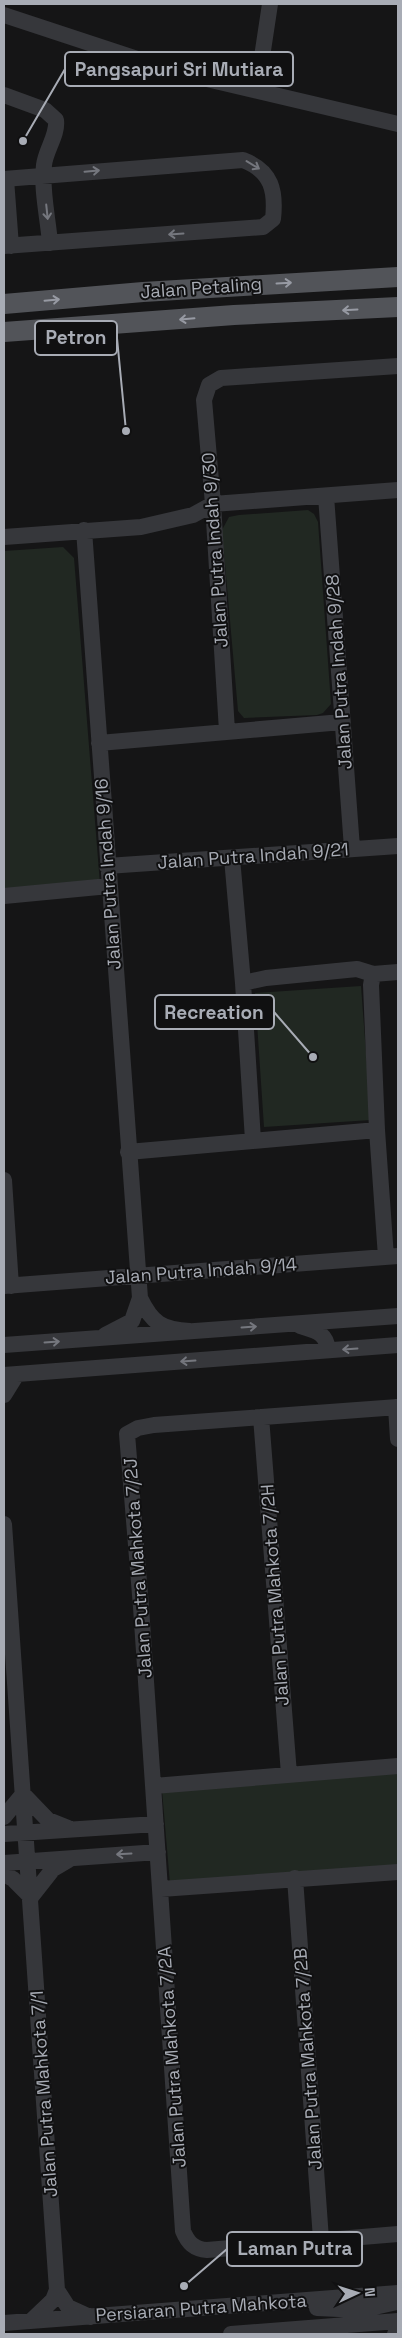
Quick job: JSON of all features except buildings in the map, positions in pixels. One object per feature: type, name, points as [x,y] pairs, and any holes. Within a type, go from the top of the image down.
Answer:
[{"type":"main road","name":"Jalan Petaling","points":[[4,304],[143,292],[398,277]]},
{"type":"main road","name":"Jalan Petaling","points":[[4,332],[234,315],[398,307]]},
{"type":"street","points":[[257,90],[270,4]]},
{"type":"street","points":[[4,14],[177,72],[398,124]]},
{"type":"street","points":[[4,95],[45,110],[52,114],[56,120],[57,127],[44,163],[50,243]]},
{"type":"street","points":[[233,159],[243,160],[253,164],[268,178],[272,186],[273,219],[263,227],[7,246],[5,179],[44,175],[233,159]]},
{"type":"street","name":"Jalan Putra Indah 9/30","points":[[227,730],[213,504],[204,400],[209,386],[221,378],[398,366]]},
{"type":"street","points":[[4,537],[141,527],[170,522],[193,515],[213,504],[398,490]]},
{"type":"street","name":"Jalan Putra Indah 9/28","points":[[326,496],[352,848]]},
{"type":"street","name":"Jalan Putra Indah 9/16","points":[[84,530],[140,1298]]},
{"type":"street","points":[[99,743],[227,730],[342,722]]},
{"type":"street","name":"Jalan Putra Indah 9/21","points":[[107,866],[398,846]]},
{"type":"street","points":[[232,858],[243,983],[253,1140]]},
{"type":"street","points":[[4,896],[109,886]]},
{"type":"street","points":[[243,983],[266,978],[357,969],[372,974],[398,972]]},
{"type":"street","points":[[372,974],[377,1130],[392,1257]]},
{"type":"street","points":[[128,1152],[377,1130]]},
{"type":"street","points":[[4,1180],[7,1286]]},
{"type":"street","name":"Jalan Putra Indah 9/14","points":[[7,1286],[392,1257]]},
{"type":"street","points":[[140,1298],[152,1318],[160,1325],[173,1330],[190,1331]]},
{"type":"street","points":[[96,1339],[119,1330],[132,1321],[140,1298]]},
{"type":"street","points":[[4,1345],[398,1316]]},
{"type":"street","points":[[293,1324],[323,1335],[327,1340],[328,1350]]},
{"type":"street","points":[[4,1395],[10,1375],[398,1345]]},
{"type":"street","points":[[261,1417],[397,1407],[398,1440]]},
{"type":"street","name":"Jalan Putra Mahkota 7/2H","points":[[261,1417],[289,1774]]},
{"type":"street","name":"Jalan Putra Mahkota 7/2J","points":[[157,1838],[127,1434],[138,1428],[154,1425],[261,1417]]},
{"type":"street","name":"Jalan Putra Mahkota 7/1","points":[[4,1524],[57,2290]]},
{"type":"street","points":[[154,1786],[398,1766]]},
{"type":"street","points":[[4,1818],[24,1794],[48,1820],[70,1829]]},
{"type":"street","points":[[4,1834],[70,1829],[157,1838]]},
{"type":"street","points":[[4,1863],[74,1857],[157,1838]]},
{"type":"street","name":"Jalan Putra Mahkota 7/2A","points":[[157,1838],[183,2231],[186,2239],[198,2250],[218,2250],[320,2240]]},
{"type":"street","points":[[4,1874],[13,1879],[31,1897],[57,1864],[74,1857]]},
{"type":"street","points":[[161,1888],[398,1872]]},
{"type":"street","name":"Jalan Putra Mahkota 7/2B","points":[[296,1878],[320,2240]]},
{"type":"street","points":[[320,2240],[398,2234]]},
{"type":"street","points":[[57,2290],[68,2307],[90,2317]]},
{"type":"street","points":[[31,2321],[53,2300],[57,2290]]},
{"type":"street","name":"Persiaran Putra Mahkota","points":[[4,2323],[398,2293]]},
{"type":"street","points":[[287,2302],[294,2307],[361,2310],[398,2302]]},
{"type":"street","points":[[361,2310],[374,2328]]},
{"type":"street","points":[[354,2329],[361,2310]]},
{"type":"street","name":"Persiaran Putra Mahkota","points":[[231,2334],[374,2328],[398,2321]]},
{"type":"shaded area","points":[[308,510],[314,514],[318,522],[331,704],[323,713],[317,715],[244,718],[238,711],[222,530],[229,517]]},
{"type":"shaded area","points":[[63,547],[74,558],[100,884],[4,890],[4,551]]},
{"type":"shaded area","points":[[361,986],[371,1120],[264,1127],[255,993]]},
{"type":"shaded area","points":[[398,1771],[398,1868],[170,1884],[162,1790]]},
{"type":"place","name":"Pangsapuri Sri Mutiara","points":[[23,141]]},
{"type":"place","name":"Petron","points":[[126,431]]},
{"type":"place","name":"Recreation","points":[[313,1057]]},
{"type":"place","name":"Laman Putra","points":[[184,2286]]}]
